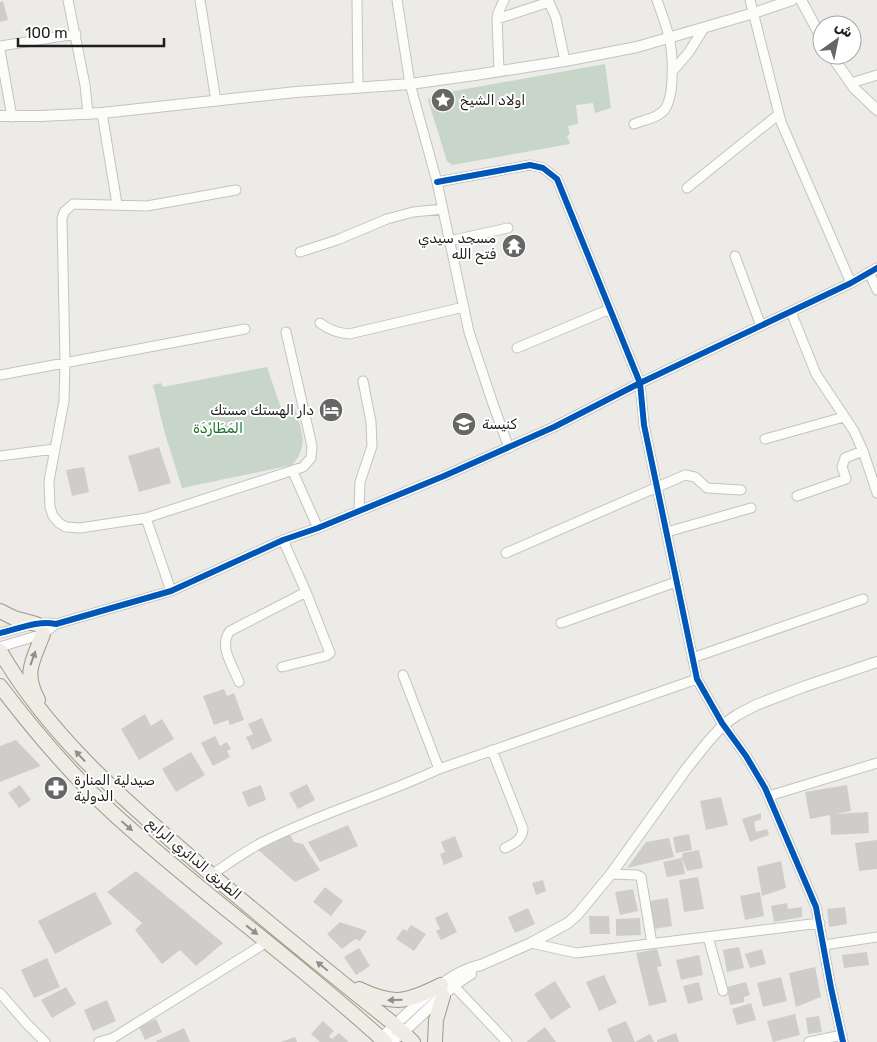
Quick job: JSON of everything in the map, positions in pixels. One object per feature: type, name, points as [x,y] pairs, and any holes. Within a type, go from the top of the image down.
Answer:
[{"type":"main road","points":[[0,612],[39,629],[30,664],[29,676],[32,689],[44,714]]},
{"type":"main road","name":"الطريق الدائري الرابع","points":[[0,651],[24,691],[79,754],[126,801],[211,875],[404,1033]]},
{"type":"main road","name":"الطريق الدائري الرابع","points":[[0,686],[49,748],[114,815],[339,1000],[383,1041]]},
{"type":"main road","points":[[0,698],[31,726]]},
{"type":"main road","points":[[339,980],[377,998],[396,1001],[446,989]]},
{"type":"main road","points":[[435,1042],[436,1020],[446,989]]},
{"type":"street","points":[[68,0],[85,85],[88,114]]},
{"type":"street","points":[[200,0],[216,101]]},
{"type":"street","points":[[357,0],[358,88]]},
{"type":"street","points":[[397,0],[410,84],[437,182],[469,332],[510,448]]},
{"type":"street","points":[[499,71],[497,19],[504,0]]},
{"type":"street","points":[[634,124],[657,116],[664,110],[670,94],[672,72],[669,37],[657,0]]},
{"type":"street","points":[[750,0],[781,122],[851,283]]},
{"type":"street","points":[[0,116],[102,113],[296,92],[410,84],[499,71],[637,47],[792,0]]},
{"type":"street","points":[[802,0],[812,20]]},
{"type":"street","points":[[497,19],[549,1],[556,18],[565,61]]},
{"type":"street","points":[[672,72],[689,52],[704,28]]},
{"type":"street","points":[[0,46],[76,34]]},
{"type":"street","points":[[0,50],[12,116]]},
{"type":"street","points":[[838,65],[851,83],[877,110]]},
{"type":"street","points":[[851,83],[877,75]]},
{"type":"street","points":[[102,113],[117,204]]},
{"type":"street","points":[[687,188],[779,114]]},
{"type":"street","points":[[437,182],[530,165],[549,172],[557,179],[640,384],[644,425],[697,678],[723,725],[746,756],[769,796],[816,907],[842,1039],[809,1042]]},
{"type":"street","points":[[236,190],[146,206],[73,204],[64,212],[62,219],[64,401],[49,481],[50,507],[53,516],[66,527],[80,528],[146,518],[303,468],[311,458],[312,446],[286,332]]},
{"type":"street","points":[[300,252],[337,240],[387,219],[413,212],[443,209]]},
{"type":"street","points":[[449,241],[508,228]]},
{"type":"street","points":[[735,256],[761,326]]},
{"type":"street","points":[[0,647],[39,629],[48,622],[56,624],[171,591],[283,540],[318,528],[510,448],[851,283],[873,270],[877,290]]},
{"type":"street","points":[[320,323],[330,330],[348,334],[464,306]]},
{"type":"street","points":[[517,348],[610,309]]},
{"type":"street","points":[[791,312],[816,374],[854,431],[877,493]]},
{"type":"street","points":[[0,375],[245,329]]},
{"type":"street","points":[[359,511],[360,482],[372,446],[372,422],[363,381]]},
{"type":"street","points":[[765,439],[844,417]]},
{"type":"street","points":[[0,456],[54,450]]},
{"type":"street","points":[[798,496],[846,479],[842,467],[845,458],[863,451]]},
{"type":"street","points":[[293,472],[318,528]]},
{"type":"street","points":[[506,552],[685,475],[695,477],[707,488],[741,490]]},
{"type":"street","points":[[667,532],[751,508]]},
{"type":"street","points":[[146,518],[171,591]]},
{"type":"street","points":[[282,667],[326,656],[330,652],[283,540]]},
{"type":"street","points":[[561,623],[676,582]]},
{"type":"street","points":[[239,682],[225,648],[226,636],[230,631],[306,592]]},
{"type":"street","points":[[692,658],[863,599]]},
{"type":"street","points":[[0,633],[39,629]]},
{"type":"street","points":[[383,1041],[404,1033],[446,989],[472,967],[481,965],[531,943],[568,923],[611,874],[687,768],[723,725],[756,705],[877,662]]},
{"type":"street","points":[[403,675],[439,769]]},
{"type":"street","points":[[211,875],[261,843],[341,808],[413,781],[439,769],[697,678]]},
{"type":"street","points":[[492,750],[523,829],[522,835],[517,842],[506,848]]},
{"type":"street","points":[[769,796],[877,763]]},
{"type":"street","points":[[611,874],[637,874],[642,877],[652,944]]},
{"type":"street","points":[[531,943],[576,953],[820,923]]},
{"type":"street","points":[[708,937],[723,991]]},
{"type":"street","points":[[824,945],[877,937]]},
{"type":"street","points":[[99,1042],[113,1040],[267,942]]},
{"type":"street","points":[[446,989],[507,1042]]},
{"type":"street","points":[[1,995],[45,1042]]},
{"type":"green space","points":[[605,64],[611,108],[595,113],[593,103],[576,105],[578,124],[568,126],[570,134],[567,136],[570,144],[452,165],[447,161],[428,100],[432,95]]},
{"type":"green space","name":"المَطَارْدَة","points":[[267,367],[282,411],[295,408],[302,438],[301,451],[298,458],[292,465],[182,488],[165,434],[153,385],[161,383],[163,387]]},
{"type":"building","points":[[3,1],[8,20],[0,22],[0,2]]},
{"type":"building","points":[[159,447],[171,483],[139,492],[128,456]]},
{"type":"building","points":[[84,467],[89,492],[72,496],[66,470]]},
{"type":"building","points":[[224,689],[227,696],[234,693],[244,720],[230,725],[228,720],[214,725],[203,696]]},
{"type":"building","points":[[145,714],[151,726],[162,719],[174,739],[139,760],[121,729]]},
{"type":"building","points":[[262,718],[272,741],[252,750],[246,737],[253,734],[248,724]]},
{"type":"building","points":[[215,736],[220,746],[227,742],[231,749],[227,751],[230,757],[213,766],[201,743]]},
{"type":"building","points":[[16,740],[41,766],[0,782],[0,746]]},
{"type":"building","points":[[191,752],[205,775],[176,792],[162,769]]},
{"type":"building","points":[[307,784],[315,800],[298,809],[289,793]]},
{"type":"building","points":[[20,785],[31,800],[19,808],[8,793]]},
{"type":"building","points":[[261,785],[266,800],[248,807],[242,792]]},
{"type":"building","points":[[847,785],[851,811],[835,814],[868,812],[869,833],[831,835],[830,815],[810,819],[805,792]]},
{"type":"building","points":[[721,797],[728,825],[706,830],[700,801]]},
{"type":"building","points":[[761,813],[761,819],[754,822],[756,832],[767,829],[769,835],[750,842],[742,819]]},
{"type":"building","points":[[348,825],[358,846],[320,862],[308,842]]},
{"type":"building","points":[[290,834],[294,842],[303,844],[320,870],[295,882],[256,848]]},
{"type":"building","points":[[689,834],[692,850],[676,853],[673,837]]},
{"type":"building","points":[[455,836],[463,857],[444,865],[440,854],[445,852],[441,842]]},
{"type":"building","points":[[669,838],[674,857],[627,868],[646,842]]},
{"type":"building","points":[[877,840],[877,869],[859,871],[855,843]]},
{"type":"building","points":[[699,850],[703,868],[687,871],[682,858],[683,853]]},
{"type":"building","points":[[682,858],[685,874],[667,877],[663,862]]},
{"type":"building","points":[[781,861],[786,888],[762,896],[757,867]]},
{"type":"building","points":[[136,871],[223,943],[196,966],[180,950],[162,964],[135,930],[142,923],[107,892]]},
{"type":"building","points":[[698,877],[704,909],[684,912],[679,880]]},
{"type":"building","points":[[543,880],[546,891],[536,895],[532,883]]},
{"type":"building","points":[[325,887],[343,901],[331,916],[313,902]]},
{"type":"building","points":[[633,889],[638,911],[620,915],[615,892]]},
{"type":"building","points":[[95,892],[112,924],[55,954],[38,921]]},
{"type":"building","points":[[760,892],[764,916],[745,920],[740,896]]},
{"type":"building","points":[[668,898],[672,926],[654,929],[649,901]]},
{"type":"building","points":[[787,903],[788,909],[802,907],[802,917],[774,922],[771,906]]},
{"type":"building","points":[[845,907],[847,924],[829,927],[827,909]]},
{"type":"building","points":[[528,908],[535,924],[515,933],[508,917]]},
{"type":"building","points":[[447,912],[457,932],[441,940],[436,931],[440,929],[435,918]]},
{"type":"building","points":[[589,916],[609,916],[610,934],[590,934]]},
{"type":"building","points":[[640,918],[641,935],[616,936],[616,919]]},
{"type":"building","points":[[340,922],[367,931],[360,941],[355,939],[342,949],[327,934]]},
{"type":"building","points":[[411,925],[426,934],[414,951],[396,939],[403,929],[407,931]]},
{"type":"building","points":[[739,947],[744,968],[727,972],[723,950]]},
{"type":"building","points":[[359,948],[370,966],[356,975],[344,957]]},
{"type":"building","points":[[657,949],[662,966],[657,967],[667,1002],[649,1006],[636,953]]},
{"type":"building","points":[[762,949],[766,964],[750,968],[745,954]]},
{"type":"building","points":[[867,952],[869,965],[844,968],[842,955]]},
{"type":"building","points":[[699,955],[703,975],[681,980],[676,960]]},
{"type":"building","points":[[47,958],[60,987],[34,998],[21,970]]},
{"type":"building","points":[[815,967],[821,997],[796,1007],[789,973]]},
{"type":"building","points":[[604,975],[617,1003],[599,1011],[586,982]]},
{"type":"building","points":[[781,977],[787,1001],[763,1007],[757,983]]},
{"type":"building","points":[[555,981],[571,1007],[551,1020],[534,994]]},
{"type":"building","points":[[699,982],[703,1000],[688,1004],[683,986]]},
{"type":"building","points":[[746,982],[750,995],[744,997],[744,1002],[730,1005],[727,987]]},
{"type":"building","points":[[66,987],[76,1004],[52,1018],[41,1000]]},
{"type":"building","points":[[107,1000],[116,1021],[93,1031],[84,1010]]},
{"type":"building","points":[[751,1003],[756,1020],[737,1025],[732,1009]]},
{"type":"building","points":[[795,1014],[800,1035],[773,1042],[767,1021]]},
{"type":"building","points":[[819,1016],[822,1032],[808,1034],[806,1018]]},
{"type":"building","points":[[156,1019],[162,1032],[145,1040],[139,1027]]},
{"type":"building","points":[[323,1021],[334,1031],[329,1036],[332,1039],[339,1033],[349,1042],[320,1042],[311,1034]]},
{"type":"building","points":[[626,1021],[635,1042],[612,1042],[607,1029]]},
{"type":"building","points":[[545,1027],[556,1042],[526,1042]]},
{"type":"building","points":[[184,1028],[190,1042],[156,1041]]},
{"type":"building","points":[[676,1033],[679,1042],[657,1042],[657,1040]]},
{"type":"building","points":[[650,1034],[654,1042],[635,1042]]},
{"type":"building","points":[[295,1037],[297,1042],[280,1042]]},
{"type":"cycle path","points":[[437,182],[530,165],[543,168],[557,179],[640,383],[644,425],[697,679],[722,723],[746,756],[765,788],[816,907],[843,1042]]},
{"type":"cycle path","points":[[0,633],[35,624],[56,624],[171,591],[283,540],[318,528],[444,476],[554,427],[640,383],[851,283],[877,268]]},
{"type":"place","name":"اولاد الشيخ","points":[[443,100]]},
{"type":"place","name":"مسجد سيدي فتح الله","points":[[514,246]]},
{"type":"place","name":"دار الهستك مستك","points":[[331,410]]},
{"type":"place","name":"كنيسة","points":[[464,424]]},
{"type":"place","name":"صيدلية المنارة الدولية","points":[[56,788]]}]
